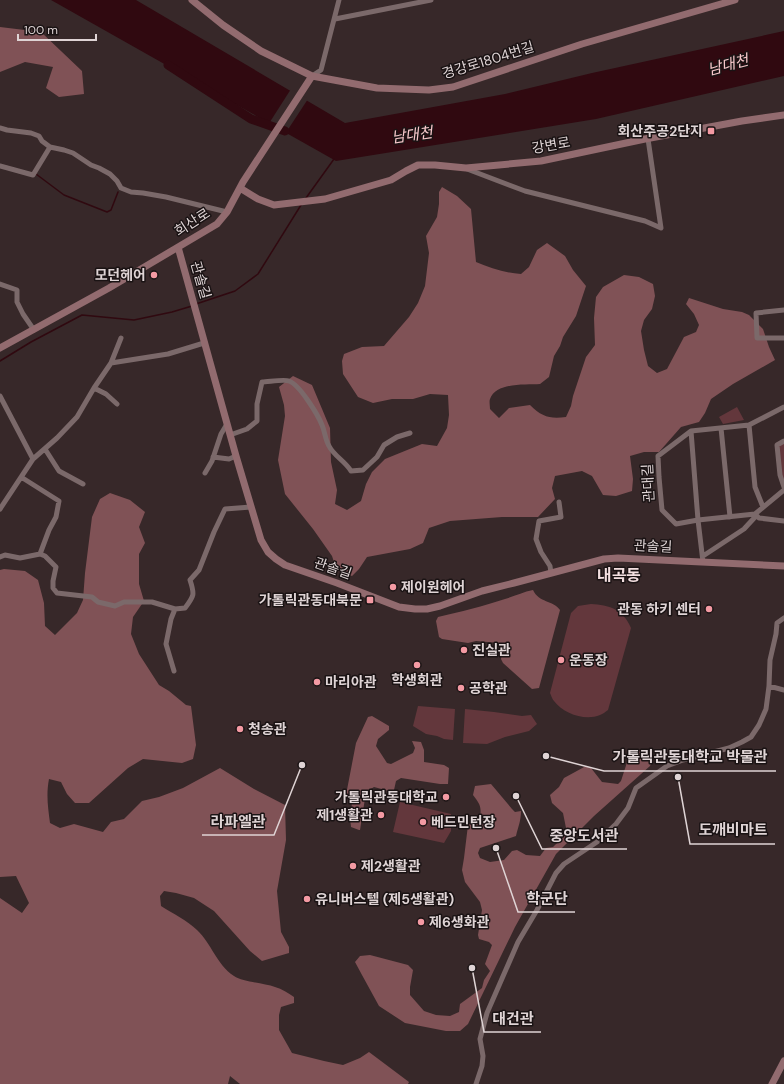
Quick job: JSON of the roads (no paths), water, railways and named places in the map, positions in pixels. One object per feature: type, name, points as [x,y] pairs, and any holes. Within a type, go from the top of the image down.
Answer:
[{"type":"street","name":"경강로1804번길","points":[[192,0],[223,25],[261,51],[312,76],[377,88],[429,90],[453,87],[582,44],[735,0]]},
{"type":"street","name":"회산로","points":[[0,348],[110,288],[217,224],[227,212],[242,185],[307,83],[312,76],[322,70],[339,0]]},
{"type":"street","points":[[335,19],[431,0]]},
{"type":"street","name":"강변로","points":[[242,185],[258,200],[274,205],[325,199],[391,180],[418,165],[466,168],[541,161],[742,121],[784,115]]},
{"type":"street","points":[[0,128],[39,136],[42,141],[50,147],[73,153],[91,165],[110,174],[121,188],[131,192],[166,197],[227,212]]},
{"type":"street","points":[[466,168],[525,191],[645,221],[661,228],[648,139]]},
{"type":"street","points":[[0,166],[33,175],[50,147]]},
{"type":"street","name":"관솔길","points":[[178,247],[230,435],[261,540],[268,552],[286,565],[399,607],[415,609],[427,609],[453,602],[482,591],[604,559],[703,559],[784,566]]},
{"type":"street","points":[[0,284],[17,290],[17,302],[34,330]]},
{"type":"street","points":[[784,310],[756,313],[757,338],[784,338]]},
{"type":"street","points":[[0,508],[33,459],[77,417],[111,363],[121,338]]},
{"type":"street","points":[[111,363],[168,354],[204,343]]},
{"type":"street","points":[[230,435],[247,429],[256,421],[262,382],[289,381],[299,388],[316,412],[328,444],[333,452],[347,464],[351,470],[363,470],[377,457],[384,445],[397,437],[410,433]]},
{"type":"street","points":[[94,388],[106,394],[117,404]]},
{"type":"street","points":[[0,396],[33,459]]},
{"type":"street","points":[[784,407],[749,425],[691,431],[698,520],[703,559],[744,528],[763,507],[784,489],[780,475],[777,445],[784,441]]},
{"type":"street","points":[[205,473],[212,461],[221,434],[227,424]]},
{"type":"street","points":[[749,425],[755,487],[763,507]]},
{"type":"street","points":[[721,428],[730,517]]},
{"type":"street","name":"관대길","points":[[691,431],[658,456],[662,510],[676,524],[698,520],[756,515],[759,518],[784,520]]},
{"type":"street","points":[[45,449],[59,471],[83,484]]},
{"type":"street","points":[[213,457],[229,458],[236,456]]},
{"type":"street","points":[[21,477],[59,501],[56,517],[49,530],[40,554]]},
{"type":"street","points":[[551,574],[550,566],[541,552],[536,539],[539,521],[561,517],[559,502]]},
{"type":"street","points":[[0,557],[4,555],[20,558],[40,554],[45,556],[56,567],[53,588],[57,593],[92,597],[98,602],[115,606],[124,602],[152,602],[175,609],[185,608],[191,600],[194,592],[190,580],[199,570],[225,509],[251,507]]},
{"type":"street","points":[[174,671],[166,644],[171,618],[175,609]]},
{"type":"street","points":[[476,1084],[482,1066],[483,1056],[480,1039],[487,1014],[518,942],[559,869],[596,842],[616,824],[628,808],[636,788],[667,766],[683,760],[729,748],[751,736],[759,725],[766,708],[770,660],[777,623],[784,618]]},
{"type":"street","points":[[769,686],[784,690]]},
{"type":"street","points":[[772,1084],[784,1061]]},
{"type":"water","points":[[51,0],[136,0],[345,123],[505,94],[592,73],[784,31],[784,76],[596,119],[336,161]]},
{"type":"waterway","name":"남대천","points":[[168,65],[251,119],[285,131]]},
{"type":"waterway","points":[[306,198],[334,159]]},
{"type":"waterway","points":[[36,174],[64,195],[107,212],[111,210],[118,192]]},
{"type":"waterway","points":[[196,304],[235,291],[258,274],[301,205]]},
{"type":"waterway","points":[[0,361],[31,342],[82,315],[134,320],[192,306]]},
{"type":"place","name":"회산주공2단지","points":[[711,131]]},
{"type":"place","name":"모던헤어","points":[[154,275]]},
{"type":"place","name":"제이원헤어","points":[[393,587]]},
{"type":"place","name":"가톨릭관동대북문","points":[[370,600]]},
{"type":"place","name":"관동 하키 센터","points":[[709,609]]},
{"type":"place","name":"진실관","points":[[464,650]]},
{"type":"place","name":"운동장","points":[[561,660]]},
{"type":"place","name":"학생회관","points":[[417,665]]},
{"type":"place","name":"마리아관","points":[[317,682]]},
{"type":"place","name":"공학관","points":[[461,688]]},
{"type":"place","name":"청송관","points":[[240,729]]},
{"type":"place","name":"가톨릭관동대학교 박물관","points":[[546,756]]},
{"type":"place","name":"라파엘관","points":[[302,765]]},
{"type":"place","name":"도깨비마트","points":[[678,777]]},
{"type":"place","name":"중앙도서관","points":[[516,796]]},
{"type":"place","name":"가톨릭관동대학교","points":[[446,797]]},
{"type":"place","name":"제1생활관","points":[[381,815]]},
{"type":"place","name":"베드민턴장","points":[[423,822]]},
{"type":"place","name":"학군단","points":[[496,848]]},
{"type":"place","name":"제2생활관","points":[[353,866]]},
{"type":"place","name":"유니버스텔 (제5생활관)","points":[[307,899]]},
{"type":"place","name":"제6생화관","points":[[421,922]]},
{"type":"place","name":"대건관","points":[[472,968]]},
{"type":"district","name":"내곡동","points":[[619,575]]}]
